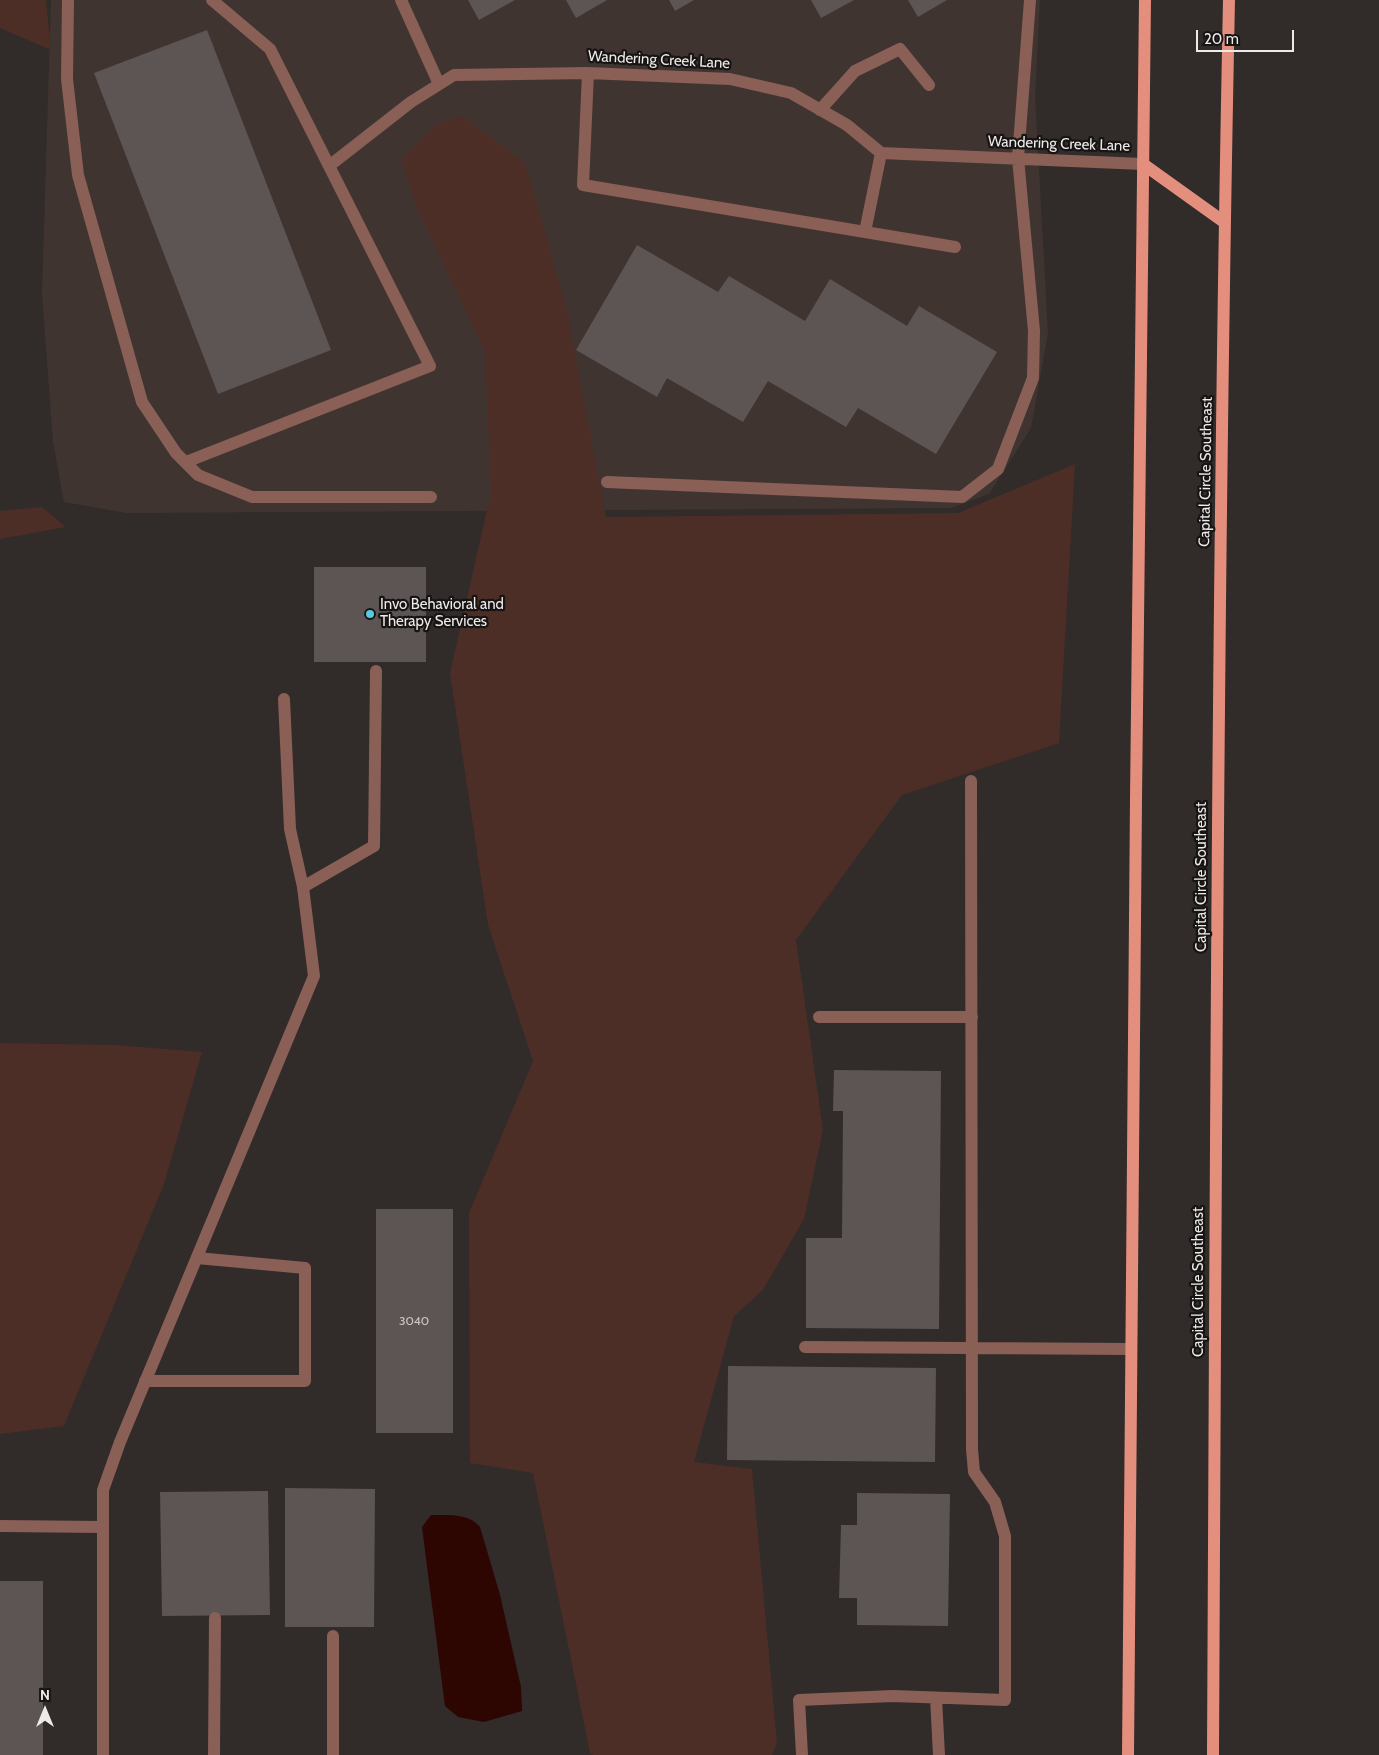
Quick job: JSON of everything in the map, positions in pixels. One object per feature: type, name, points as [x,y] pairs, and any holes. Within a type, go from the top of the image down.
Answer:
[{"type":"main road","points":[[1128,1755],[1145,0]]},
{"type":"main road","name":"Capital Circle Southeast","points":[[1212,1755],[1224,222],[1229,0]]},
{"type":"main road","points":[[1143,164],[1224,222]]},
{"type":"street","points":[[68,0],[67,79],[78,175],[142,402],[176,453],[198,475],[252,497],[431,498]]},
{"type":"street","points":[[186,462],[430,366],[270,49],[212,0]]},
{"type":"street","points":[[329,166],[411,102],[439,84],[401,0]]},
{"type":"street","points":[[607,482],[962,497],[998,469],[1033,378],[1034,331],[1018,158],[1030,0]]},
{"type":"street","points":[[820,110],[855,71],[900,49],[929,84]]},
{"type":"street","points":[[588,73],[583,186],[955,247]]},
{"type":"street","name":"Wandering Creek Lane","points":[[439,84],[454,75],[588,73],[730,79],[791,93],[846,125],[881,152],[1143,164]]},
{"type":"street","points":[[865,232],[881,152]]},
{"type":"street","points":[[304,887],[374,846],[376,671]]},
{"type":"street","points":[[103,1755],[103,1490],[145,1381],[314,976],[304,887],[290,830],[284,699]]},
{"type":"street","points":[[802,1755],[799,1700],[893,1696],[1005,1700],[1005,1536],[995,1502],[974,1472],[971,781]]},
{"type":"street","points":[[819,1017],[972,1017]]},
{"type":"street","points":[[145,1381],[305,1381],[305,1268],[197,1258]]},
{"type":"street","points":[[805,1347],[1131,1349]]},
{"type":"street","points":[[0,1526],[103,1527]]},
{"type":"street","points":[[214,1755],[215,1618]]},
{"type":"street","points":[[333,1636],[333,1755]]},
{"type":"street","points":[[936,1698],[939,1755]]},
{"type":"shaded area","points":[[0,0],[46,0],[51,50],[0,28]]},
{"type":"shaded area","points":[[51,0],[1040,0],[1035,97],[1048,333],[1031,428],[989,494],[951,508],[126,513],[64,502],[53,442],[42,293]]},
{"type":"shaded area","points":[[463,116],[526,164],[567,311],[606,517],[958,513],[1075,464],[1059,743],[902,795],[796,940],[823,1130],[804,1219],[763,1290],[734,1316],[694,1462],[752,1469],[777,1743],[772,1755],[593,1755],[590,1753],[533,1473],[470,1463],[469,1213],[533,1061],[488,925],[450,673],[491,492],[485,352],[418,210],[401,160],[438,123]]},
{"type":"shaded area","points":[[42,507],[66,527],[0,539],[0,511]]},
{"type":"shaded area","points":[[0,1043],[115,1045],[202,1052],[164,1184],[64,1426],[0,1434]]},
{"type":"shaded area","points":[[431,1515],[464,1517],[475,1522],[480,1527],[500,1595],[521,1687],[522,1711],[484,1722],[458,1717],[445,1706],[422,1527]]},
{"type":"building","points":[[468,0],[515,0],[479,20]]},
{"type":"building","points":[[566,0],[607,0],[576,18]]},
{"type":"building","points":[[669,0],[694,0],[675,11]]},
{"type":"building","points":[[811,0],[854,0],[821,18]]},
{"type":"building","points":[[908,0],[947,0],[918,17]]},
{"type":"building","points":[[207,30],[331,350],[218,394],[94,73]]},
{"type":"building","points":[[637,245],[718,292],[729,276],[805,321],[830,279],[907,326],[919,306],[997,352],[936,454],[858,408],[846,427],[768,381],[743,422],[667,378],[657,397],[576,350]]},
{"type":"building","name":"Invo Behavioral and Therapy Services","points":[[314,567],[426,567],[426,662],[314,662]]},
{"type":"building","points":[[834,1070],[941,1071],[939,1329],[806,1328],[806,1238],[842,1238],[843,1111],[833,1111]]},
{"type":"building","points":[[376,1209],[453,1209],[453,1433],[376,1433]]},
{"type":"building","points":[[728,1366],[936,1368],[935,1462],[727,1460]]},
{"type":"building","points":[[285,1488],[375,1489],[374,1627],[285,1627]]},
{"type":"building","points":[[268,1491],[270,1615],[162,1616],[160,1492]]},
{"type":"building","points":[[857,1493],[950,1494],[948,1626],[857,1625],[857,1598],[839,1598],[841,1525],[857,1525]]},
{"type":"building","points":[[0,1581],[43,1581],[43,1755],[0,1755]]},
{"type":"place","name":"Invo Behavioral and Therapy Services","points":[[370,614]]}]
